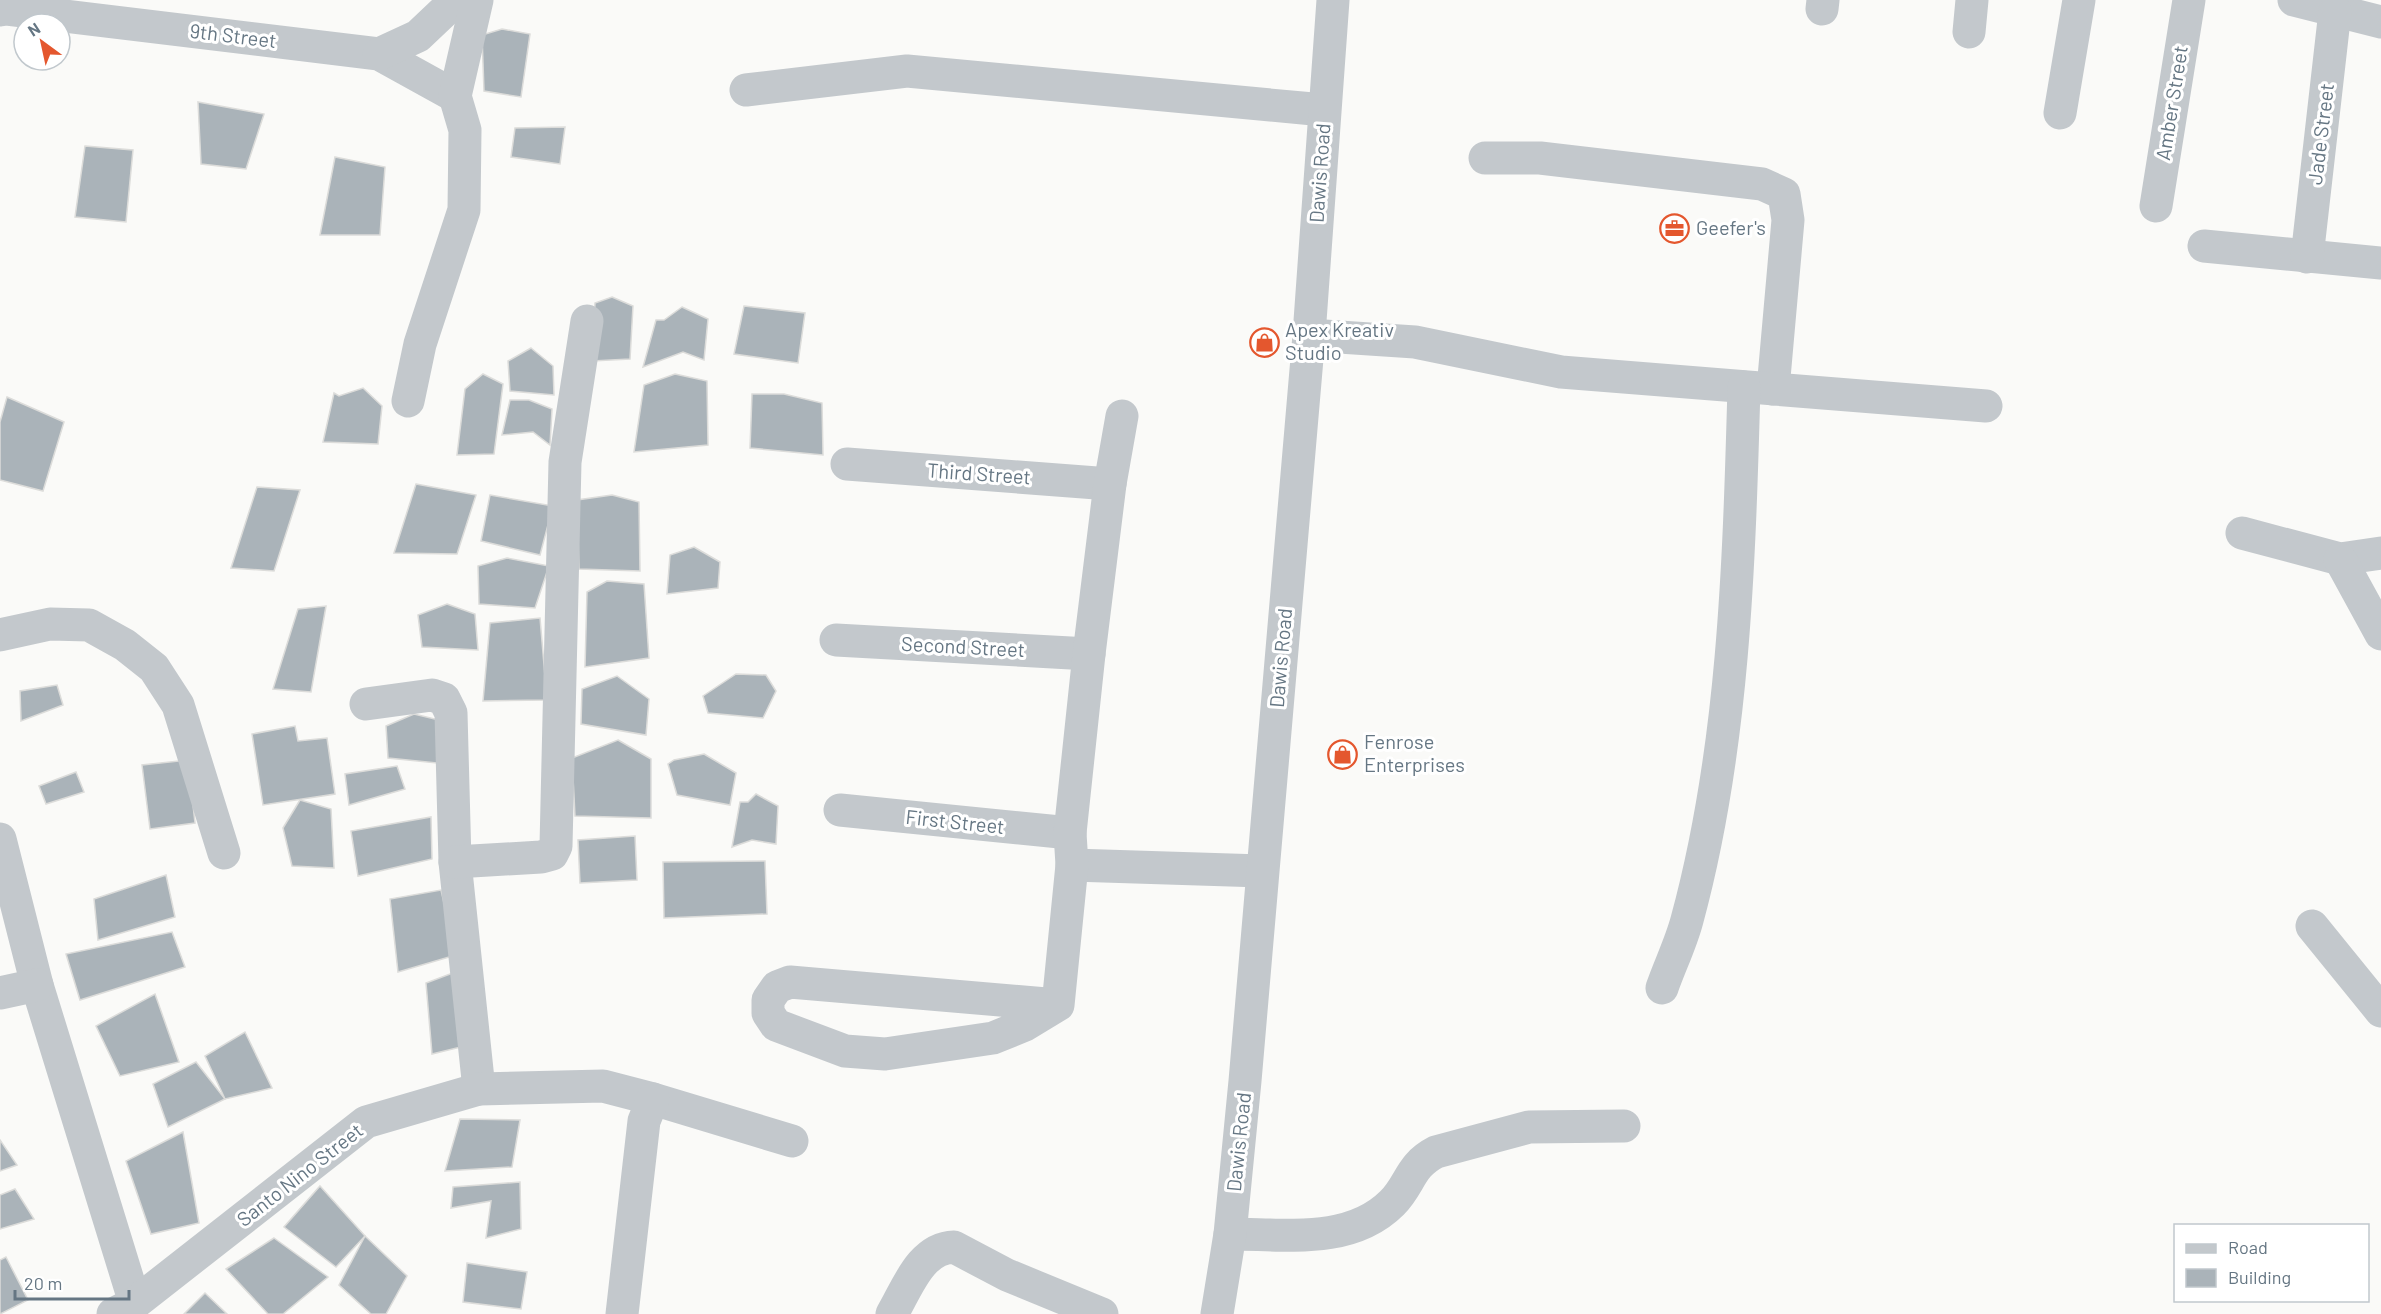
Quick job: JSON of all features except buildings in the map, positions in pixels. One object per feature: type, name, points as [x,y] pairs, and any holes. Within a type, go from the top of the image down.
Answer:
[{"type":"street","points":[[379,54],[418,36],[456,0]]},
{"type":"street","points":[[408,401],[420,344],[464,210],[465,130],[455,96],[477,0]]},
{"type":"street","name":"Dawis Road","points":[[1217,1314],[1230,1234],[1309,335],[1333,0]]},
{"type":"street","points":[[1969,32],[1972,0]]},
{"type":"street","points":[[2060,113],[2079,0]]},
{"type":"street","name":"Amber Street","points":[[2156,206],[2188,0]]},
{"type":"street","points":[[2294,0],[2381,22]]},
{"type":"street","name":"9th Street","points":[[0,10],[7,9],[379,54],[455,96]]},
{"type":"street","name":"Jade Street","points":[[2307,257],[2335,11]]},
{"type":"street","points":[[746,90],[907,71],[1324,110]]},
{"type":"street","points":[[1485,158],[1540,158],[1762,184],[1784,194],[1788,220],[1759,388],[1720,752],[1705,841],[1687,922],[1662,988]]},
{"type":"street","points":[[2204,246],[2381,263]]},
{"type":"street","points":[[455,862],[541,857],[552,854],[556,846],[565,462],[587,321]]},
{"type":"street","points":[[1309,335],[1415,342],[1561,372],[1986,406]]},
{"type":"street","points":[[1058,1005],[1089,654],[1110,484],[1122,416]]},
{"type":"street","name":"Third Street","points":[[847,464],[1110,484]]},
{"type":"street","points":[[2242,533],[2340,559],[2381,553]]},
{"type":"street","points":[[2340,559],[2381,634]]},
{"type":"street","points":[[0,635],[50,624],[89,625],[125,645],[154,668],[178,705],[224,853]]},
{"type":"street","name":"Second Street","points":[[836,640],[1089,654]]},
{"type":"street","points":[[366,704],[432,695],[444,699],[451,714],[455,862],[479,1089]]},
{"type":"street","name":"First Street","points":[[840,810],[1071,849],[1262,871]]},
{"type":"street","points":[[0,839],[124,1308]]},
{"type":"street","points":[[2312,926],[2381,1011]]},
{"type":"street","points":[[790,982],[1058,1005],[1025,1025],[993,1038],[885,1054],[845,1051],[776,1025],[768,1014],[768,1000],[777,987],[790,982]]},
{"type":"street","points":[[0,993],[37,985]]},
{"type":"street","name":"Santo Nino Street","points":[[124,1308],[366,1122],[479,1089],[603,1086],[792,1141]]},
{"type":"street","points":[[622,1314],[644,1121],[653,1099]]},
{"type":"street","points":[[1230,1234],[1316,1234],[1349,1229],[1375,1218],[1394,1202],[1415,1167],[1424,1158],[1436,1152],[1529,1127],[1624,1126]]},
{"type":"street","points":[[892,1314],[923,1260],[944,1247],[954,1247],[1007,1275],[1102,1314]]},
{"type":"place","name":"Geefer's","points":[[1675,228]]},
{"type":"place","name":"Apex Kreativ Studio","points":[[1264,342]]},
{"type":"place","name":"Fenrose Enterprises","points":[[1343,754]]}]
